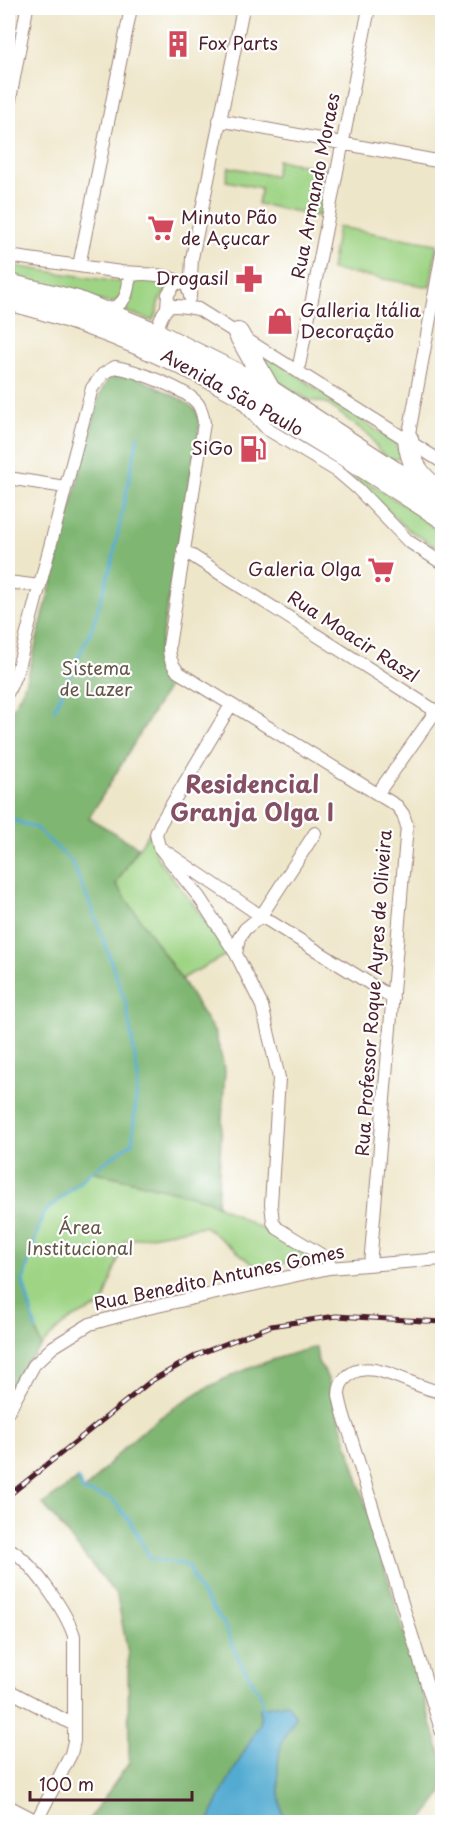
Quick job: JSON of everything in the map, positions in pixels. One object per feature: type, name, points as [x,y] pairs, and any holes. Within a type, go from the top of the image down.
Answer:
[{"type":"main road","name":"Avenida São Paulo","points":[[8,284],[76,301],[156,333],[270,390],[394,471],[442,499]]},
{"type":"main road","name":"Avenida São Paulo","points":[[8,300],[87,323],[163,354],[241,394],[442,518]]},
{"type":"main road","points":[[156,333],[157,344],[163,354]]},
{"type":"main road","points":[[238,333],[270,390]]},
{"type":"main road","points":[[408,439],[409,453],[414,465],[421,476],[442,493]]},
{"type":"street","points":[[8,110],[27,8]]},
{"type":"street","points":[[79,266],[131,8]]},
{"type":"street","points":[[156,333],[167,307],[168,294],[181,286],[192,258],[243,8]]},
{"type":"street","name":"Rua Armando Moraes","points":[[298,371],[369,8]]},
{"type":"street","points":[[219,120],[442,162]]},
{"type":"street","points":[[408,439],[442,253]]},
{"type":"street","points":[[8,256],[79,266],[125,277],[141,273],[181,286]]},
{"type":"street","points":[[192,258],[182,274],[176,278],[198,309]]},
{"type":"street","points":[[76,301],[106,308],[116,307],[127,296],[125,277]]},
{"type":"street","points":[[167,307],[173,305],[198,309],[442,462]]},
{"type":"street","name":"Rua Professor Roque Ayres de Oliveira","points":[[65,487],[92,388],[103,374],[115,367],[130,369],[189,395],[199,405],[204,423],[183,550],[169,656],[172,664],[178,672],[378,793],[397,806],[403,814],[406,826],[370,1265]]},
{"type":"street","points":[[206,376],[243,402],[267,429],[318,459],[355,486],[408,541],[442,563]]},
{"type":"street","points":[[8,478],[65,487],[17,671],[9,688]]},
{"type":"street","points":[[408,541],[442,558]]},
{"type":"street","name":"Rua Moacir Raszl","points":[[183,550],[440,713]]},
{"type":"street","points":[[8,582],[40,586]]},
{"type":"street","points":[[231,705],[156,834],[159,847],[199,897],[236,954],[262,1006],[279,1078],[271,1204],[273,1222],[277,1228],[328,1259],[329,1268]]},
{"type":"street","points":[[378,793],[440,713]]},
{"type":"street","points":[[236,954],[239,938],[245,929],[261,916],[315,833]]},
{"type":"street","points":[[159,847],[261,916],[393,998]]},
{"type":"street","points":[[362,980],[394,984]]},
{"type":"street","name":"Rua Benedito Antunes Gomes","points":[[8,1412],[34,1365],[53,1347],[90,1324],[144,1309],[329,1268],[442,1259]]},
{"type":"street","points":[[442,1392],[419,1387],[372,1369],[361,1368],[346,1378],[341,1384],[339,1393],[442,1733]]},
{"type":"street","points":[[8,1548],[22,1557],[30,1566],[69,1620],[74,1636],[74,1741],[70,1754],[36,1822],[8,1806]]},
{"type":"street","points":[[8,1690],[74,1725]]},
{"type":"green space","points":[[278,160],[328,170],[319,216],[258,204],[261,188],[226,181],[229,167],[275,176]]},
{"type":"green space","points":[[338,227],[437,244],[430,287],[331,270]]},
{"type":"green space","points":[[8,265],[124,283],[121,298],[112,303],[104,302],[8,278]]},
{"type":"green space","points":[[151,278],[171,284],[158,302],[157,313],[152,321],[123,310],[132,300],[133,281]]},
{"type":"green space","points":[[269,356],[395,443],[402,458],[390,460],[379,451],[370,436],[326,403],[309,400],[273,379],[263,361]]},
{"type":"green space","name":"Sistema de Lazer","points":[[119,375],[133,375],[182,400],[196,410],[200,424],[159,652],[163,666],[174,677],[89,818],[138,847],[116,884],[215,1033],[225,1070],[217,1206],[208,1200],[92,1171],[43,1214],[23,1281],[41,1347],[24,1365],[8,1392],[8,717],[23,689],[29,671],[100,394],[108,379]]},
{"type":"green space","points":[[264,415],[413,511],[442,535],[442,551],[407,529],[343,468],[263,418]]},
{"type":"green space","points":[[149,833],[152,834],[157,858],[228,954],[181,979],[115,884]]},
{"type":"green space","name":"Área Institucional","points":[[92,1171],[208,1200],[314,1257],[258,1268],[204,1226],[124,1241],[103,1305],[69,1321],[41,1347],[23,1281],[43,1214]]},
{"type":"green space","points":[[316,1347],[318,1362],[330,1385],[442,1759],[442,1793],[421,1822],[87,1822],[129,1763],[128,1654],[117,1596],[43,1504],[78,1479],[84,1491],[139,1434],[201,1391],[244,1370]]},
{"type":"water","points":[[287,1703],[296,1717],[284,1737],[279,1756],[280,1803],[285,1822],[208,1822],[260,1723],[260,1708]]},
{"type":"waterway","points":[[54,710],[92,628],[112,562],[138,436]]},
{"type":"waterway","points":[[8,818],[36,828],[72,862],[96,919],[126,1004],[138,1076],[132,1143],[92,1171],[43,1214],[23,1281],[36,1330]]},
{"type":"waterway","points":[[78,1479],[83,1491],[112,1499],[130,1521],[150,1558],[187,1565],[199,1590],[224,1624],[239,1660],[261,1696],[263,1710]]},
{"type":"railway","points":[[8,1496],[151,1381],[199,1354],[271,1326],[336,1316],[442,1322]]},
{"type":"place","name":"Fox Parts","points":[[178,44]]},
{"type":"place","name":"Minuto Pão de Açucar","points":[[161,228]]},
{"type":"place","name":"Drogasil","points":[[249,279]]},
{"type":"place","name":"Galleria Itália Decoração","points":[[280,321]]},
{"type":"place","name":"SiGo","points":[[253,449]]},
{"type":"place","name":"Galeria Olga","points":[[381,570]]},
{"type":"district","name":"Residencial Granja Olga I","points":[[252,799]]}]
